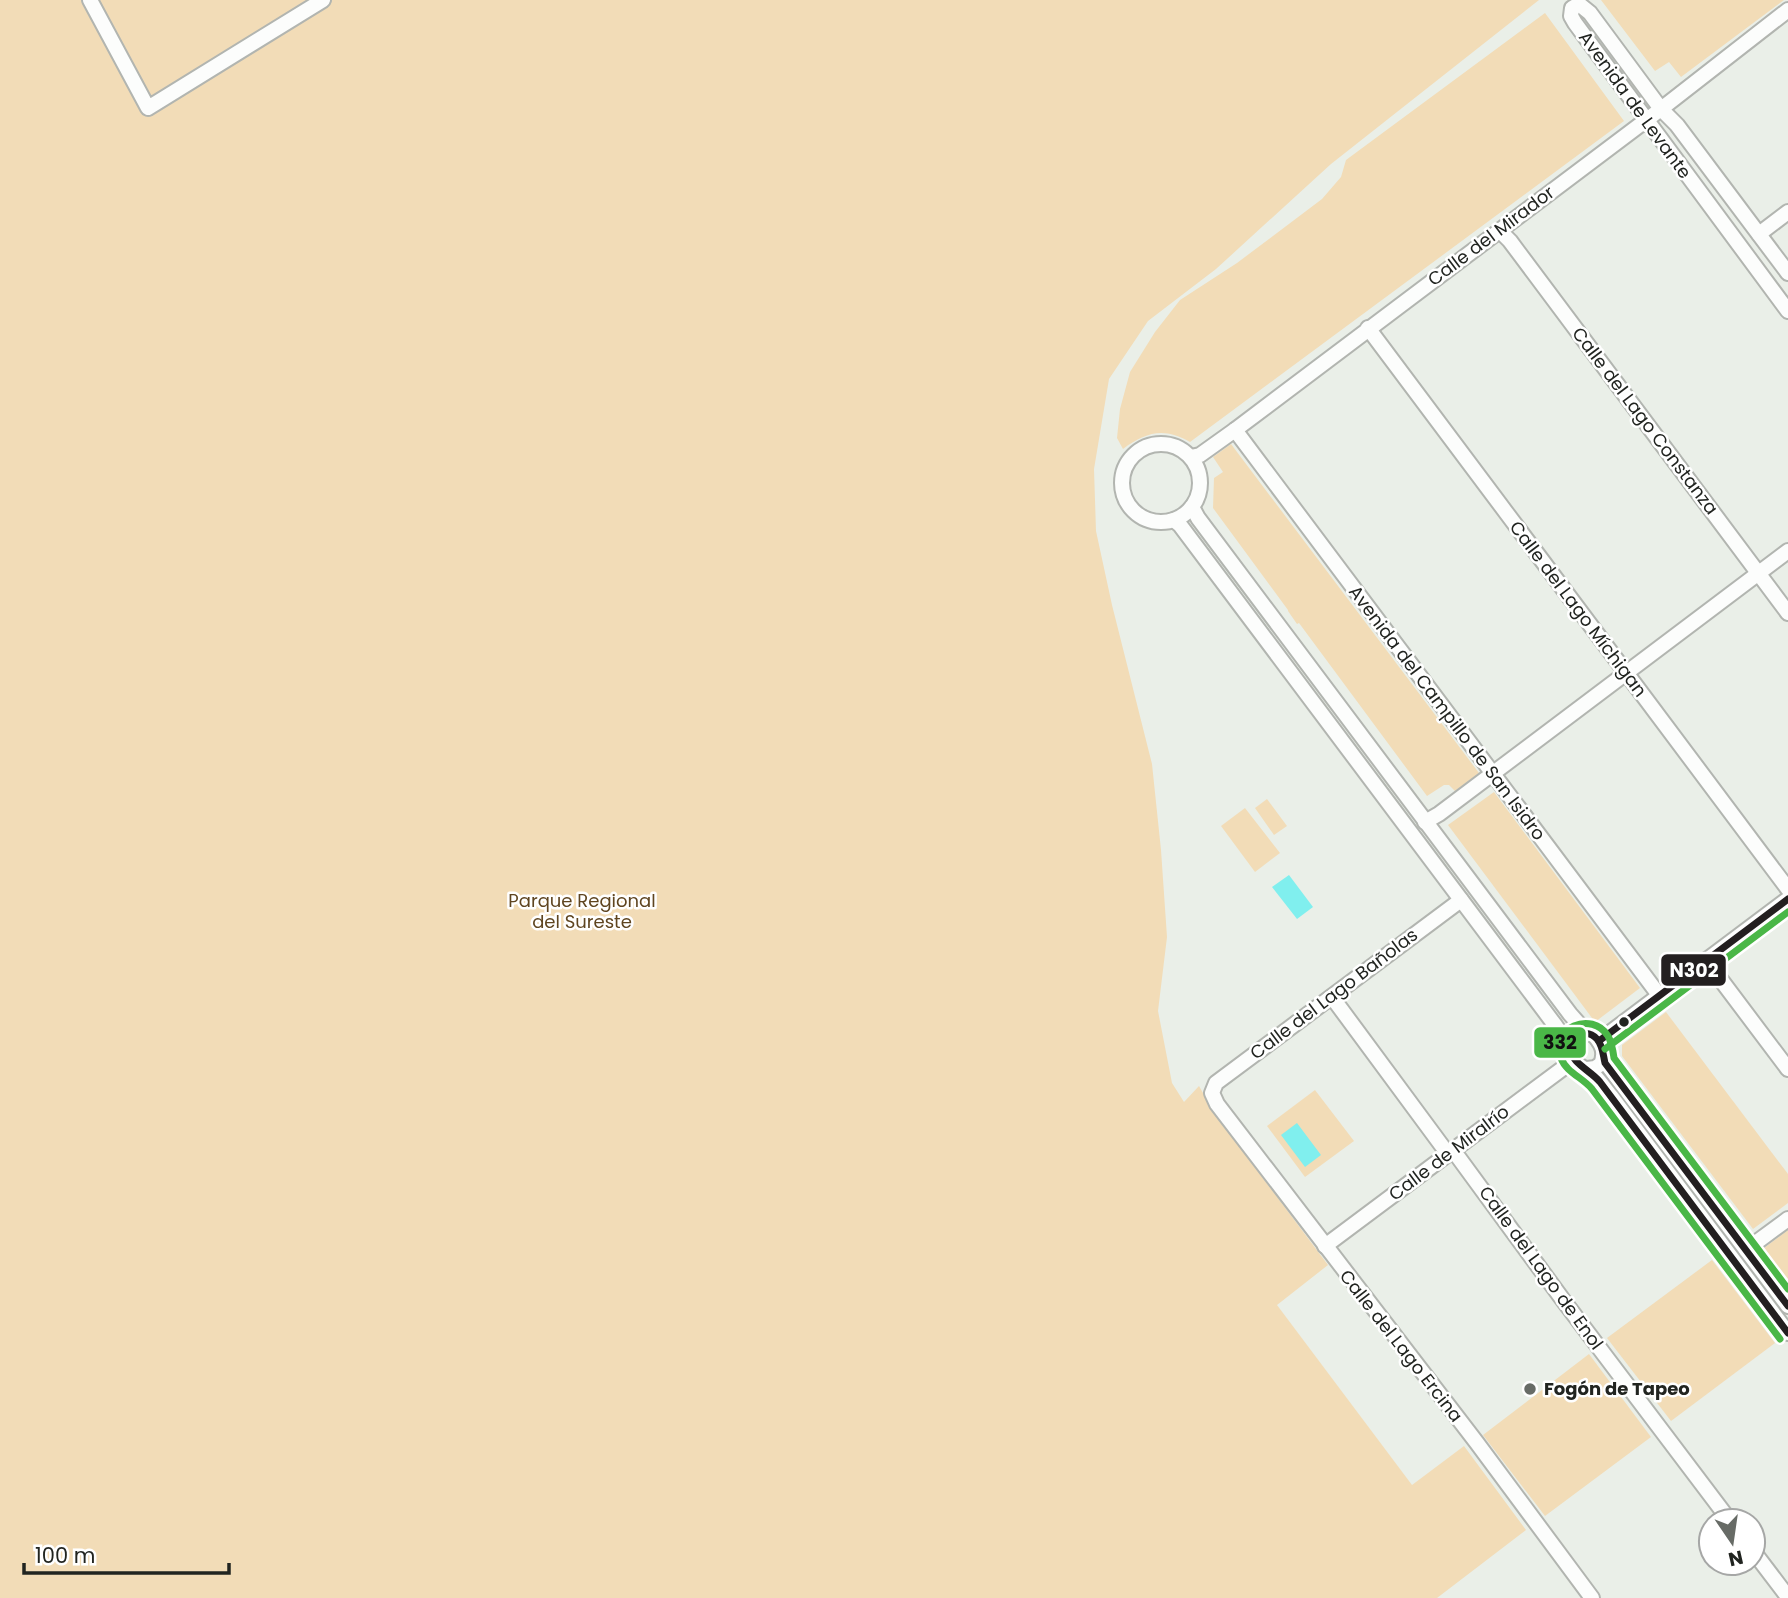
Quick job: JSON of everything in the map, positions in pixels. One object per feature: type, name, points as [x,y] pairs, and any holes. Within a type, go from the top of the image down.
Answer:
[{"type":"street","points":[[90,0],[148,108],[323,0]]},
{"type":"street","name":"Avenida de Levante","points":[[1788,273],[1590,13],[1579,4],[1576,5],[1571,12],[1575,23],[1788,311]]},
{"type":"street","name":"Calle del Mirador","points":[[1191,457],[1200,455],[1235,430],[1788,10]]},
{"type":"street","points":[[1759,233],[1788,212]]},
{"type":"street","name":"Calle del Lago Constanza","points":[[1500,231],[1788,612]]},
{"type":"street","name":"Calle del Lago Míchigan","points":[[1368,328],[1788,889]]},
{"type":"street","name":"Avenida del Campillo de San Isidro","points":[[1235,430],[1659,995]]},
{"type":"street","points":[[1155,443],[1181,448],[1198,468],[1201,480],[1192,507],[1174,520],[1161,522],[1136,514],[1127,504],[1121,479],[1132,455],[1155,443]]},
{"type":"street","points":[[1192,507],[1570,1014],[1593,1037],[1603,1052],[1603,1059],[1595,1068],[1587,1069]]},
{"type":"street","points":[[1174,520],[1555,1025],[1578,1065],[1587,1069],[1611,1096],[1788,1333]]},
{"type":"street","points":[[1425,822],[1493,774],[1788,551]]},
{"type":"street","points":[[1571,1053],[1571,1040],[1575,1035],[1593,1037],[1659,995],[1788,899]]},
{"type":"street","name":"Calle del Lago Bañolas","points":[[1213,1093],[1216,1083],[1461,900]]},
{"type":"street","points":[[1706,960],[1788,1069]]},
{"type":"street","name":"Calle del Lago de Enol","points":[[1332,997],[1719,1507]]},
{"type":"street","name":"Calle de Miralrío","points":[[1325,1246],[1451,1152],[1571,1053]]},
{"type":"street","points":[[1603,1059],[1788,1306]]},
{"type":"street","name":"Calle del Lago Ercina","points":[[1213,1093],[1217,1104],[1592,1598]]},
{"type":"street","points":[[1746,1250],[1788,1219]]},
{"type":"street","points":[[1767,1569],[1788,1597]]},
{"type":"green space","name":"Parque Regional del Sureste","points":[[0,0],[1539,0],[1331,164],[1216,269],[1148,321],[1109,379],[1094,469],[1096,531],[1152,764],[1167,937],[1158,1011],[1172,1083],[1184,1102],[1199,1086],[1215,1114],[1328,1265],[1277,1305],[1412,1485],[1464,1446],[1526,1530],[1437,1598],[0,1598]]},
{"type":"green space","points":[[1601,0],[1784,0],[1681,77],[1669,62],[1655,71]]},
{"type":"green space","points":[[1545,13],[1624,121],[1190,442],[1163,433],[1147,435],[1123,449],[1117,438],[1120,409],[1130,372],[1155,332],[1180,300],[1237,263],[1322,199],[1341,177],[1346,160]]},
{"type":"green space","points":[[1231,444],[1479,773],[1455,791],[1449,785],[1444,785],[1427,796],[1213,508],[1214,478],[1223,472],[1213,457]]},
{"type":"green space","points":[[1494,792],[1640,988],[1595,1022],[1448,825]]},
{"type":"green space","points":[[1267,799],[1287,826],[1274,835],[1255,808]]},
{"type":"green space","points":[[1245,808],[1280,853],[1255,872],[1221,826]]},
{"type":"green space","points":[[1666,1012],[1788,1174],[1788,1203],[1753,1229],[1622,1056],[1622,1045]]},
{"type":"green space","points":[[1315,1090],[1354,1141],[1305,1177],[1267,1126]]},
{"type":"green space","points":[[1788,1230],[1788,1289],[1760,1251]]},
{"type":"green space","points":[[1712,1260],[1775,1343],[1671,1421],[1607,1338]]},
{"type":"green space","points":[[1589,1354],[1651,1437],[1545,1516],[1483,1435]]},
{"type":"water","points":[[1289,875],[1313,907],[1297,919],[1272,887]]},
{"type":"water","points":[[1297,1123],[1321,1155],[1305,1167],[1281,1135]]},
{"type":"transit line","name":"N302","points":[[1599,1041],[1788,899]]},
{"type":"transit line","name":"332","points":[[1605,1049],[1788,912]]},
{"type":"transit line","name":"332","points":[[1780,1339],[1592,1089],[1563,1063],[1559,1047],[1566,1031],[1574,1026],[1592,1024],[1601,1028],[1608,1036],[1614,1058],[1788,1289]]},
{"type":"transit line","name":"N302","points":[[1788,1306],[1605,1063],[1597,1039],[1589,1034],[1577,1036],[1569,1047],[1574,1058],[1600,1082],[1788,1333]]},
{"type":"place","name":"Fogón de Tapeo","points":[[1530,1389]]}]
